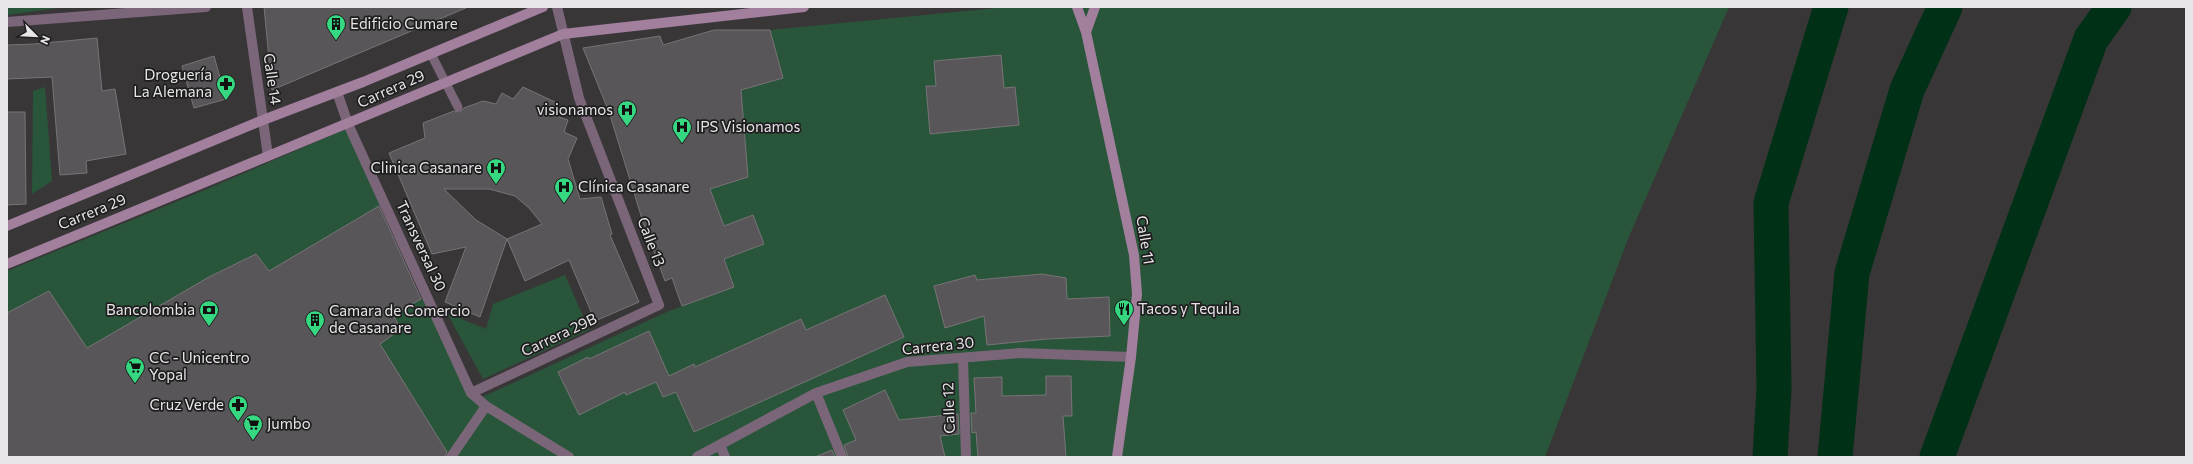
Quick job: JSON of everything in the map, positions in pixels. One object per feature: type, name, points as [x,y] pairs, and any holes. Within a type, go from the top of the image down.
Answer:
[{"type":"main road","name":"Carrera 29","points":[[7,226],[263,120],[337,92],[543,7]]},
{"type":"main road","name":"Carrera 29","points":[[7,264],[563,34],[804,7]]},
{"type":"main road","name":"Calle 11","points":[[1077,7],[1086,32],[1134,255],[1136,294],[1131,357],[1117,457]]},
{"type":"main road","points":[[1086,32],[1095,7]]},
{"type":"street","points":[[7,22],[206,7]]},
{"type":"street","name":"Calle 14","points":[[247,7],[268,156]]},
{"type":"street","name":"Calle 13","points":[[557,7],[579,98],[659,305]]},
{"type":"street","name":"Transversal 30","points":[[337,92],[348,124],[471,393],[486,406],[569,457]]},
{"type":"street","name":"Carrera 29B","points":[[471,393],[659,305]]},
{"type":"street","name":"Carrera 30","points":[[697,457],[816,393],[907,362],[1020,353],[1131,357]]},
{"type":"street","name":"Calle 12","points":[[963,358],[966,457]]},
{"type":"street","points":[[816,393],[842,457]]},
{"type":"street","points":[[451,457],[486,406]]},
{"type":"street","points":[[720,445],[726,457]]},
{"type":"lane","points":[[431,54],[458,107]]},
{"type":"green space","points":[[7,7],[66,7],[7,15]]},
{"type":"green space","points":[[1007,7],[1729,7],[1628,239],[1545,457],[446,457],[448,454],[380,344],[400,329],[393,315],[422,298],[478,399],[669,311],[734,287],[724,259],[764,244],[753,215],[724,226],[710,189],[748,177],[741,89],[783,78],[770,30]]},
{"type":"green space","points":[[45,87],[52,181],[32,194],[33,91]]},
{"type":"green space","points":[[346,129],[380,206],[269,271],[256,254],[209,277],[87,348],[7,313],[7,271],[205,190]]},
{"type":"green space","points":[[565,275],[589,330],[483,379],[447,313],[486,329],[493,304]]},
{"type":"building","points":[[264,7],[468,7],[272,90]]},
{"type":"building","points":[[714,30],[770,30],[783,78],[741,90],[748,177],[710,189],[724,226],[753,215],[764,244],[724,259],[734,287],[682,306],[672,278],[665,281],[643,222],[609,112],[583,48],[660,36],[663,45]]},
{"type":"building","points":[[97,38],[102,91],[115,89],[126,154],[86,161],[87,173],[60,175],[52,77],[7,79],[7,45]]},
{"type":"building","points":[[1001,55],[1004,88],[1015,87],[1019,125],[930,134],[926,86],[936,86],[934,61]]},
{"type":"building","points":[[214,56],[226,99],[194,108],[182,66]]},
{"type":"building","name":"Clínica Casanare","points":[[523,87],[555,102],[553,115],[568,120],[564,132],[577,138],[568,159],[580,199],[601,197],[612,234],[610,235],[639,302],[595,321],[569,260],[525,281],[507,239],[480,317],[445,302],[466,247],[432,254],[389,153],[425,138],[423,123],[454,111],[460,112],[464,108],[483,101],[496,104],[502,93],[513,99]],"holes":[[[444,189],[489,189],[515,196],[529,208],[542,224],[507,239],[476,220]]]},
{"type":"building","points":[[7,112],[25,112],[26,204],[7,205]]},
{"type":"building","points":[[379,206],[421,299],[393,315],[401,329],[380,344],[447,452],[445,457],[7,457],[7,313],[49,291],[87,348],[209,277],[256,254],[269,271]]},
{"type":"building","points":[[1042,274],[1066,278],[1067,299],[1109,297],[1110,336],[1047,339],[987,345],[984,316],[945,328],[934,286],[975,275],[977,280]]},
{"type":"building","points":[[885,295],[904,337],[694,432],[676,392],[663,397],[656,382],[626,395],[625,392],[579,415],[558,372],[588,357],[589,359],[649,331],[669,376],[694,364],[695,367],[801,319],[806,330]]},
{"type":"building","points":[[1046,376],[1071,376],[1072,416],[1063,416],[1066,457],[978,457],[976,432],[972,433],[971,413],[976,413],[974,378],[1002,377],[1002,396],[1046,395]]},
{"type":"building","points":[[885,390],[899,420],[958,414],[959,434],[940,436],[945,457],[848,457],[844,445],[856,440],[843,410]]},
{"type":"building","points":[[832,450],[835,457],[815,457]]},
{"type":"waterway","points":[[1770,457],[1774,389],[1771,203],[1831,7]]},
{"type":"waterway","points":[[1835,457],[1852,273],[1907,90],[1945,7]]},
{"type":"waterway","points":[[1937,457],[2091,39],[2114,7]]},
{"type":"place","name":"Edificio Cumare","points":[[336,41]]},
{"type":"place","name":"Droguería La Alemana","points":[[226,101]]},
{"type":"place","name":"visionamos","points":[[627,127]]},
{"type":"place","name":"IPS Visionamos","points":[[682,144]]},
{"type":"place","name":"Clinica Casanare","points":[[496,185]]},
{"type":"place","name":"Clínica Casanare","points":[[564,204]]},
{"type":"place","name":"Tacos y Tequila","points":[[1124,326]]},
{"type":"place","name":"Bancolombia","points":[[209,327]]},
{"type":"place","name":"Camara de Comercio de Casanare","points":[[315,337]]},
{"type":"place","name":"CC - Unicentro Yopal","points":[[135,384]]},
{"type":"place","name":"Cruz Verde","points":[[238,422]]},
{"type":"place","name":"Jumbo","points":[[253,441]]}]
